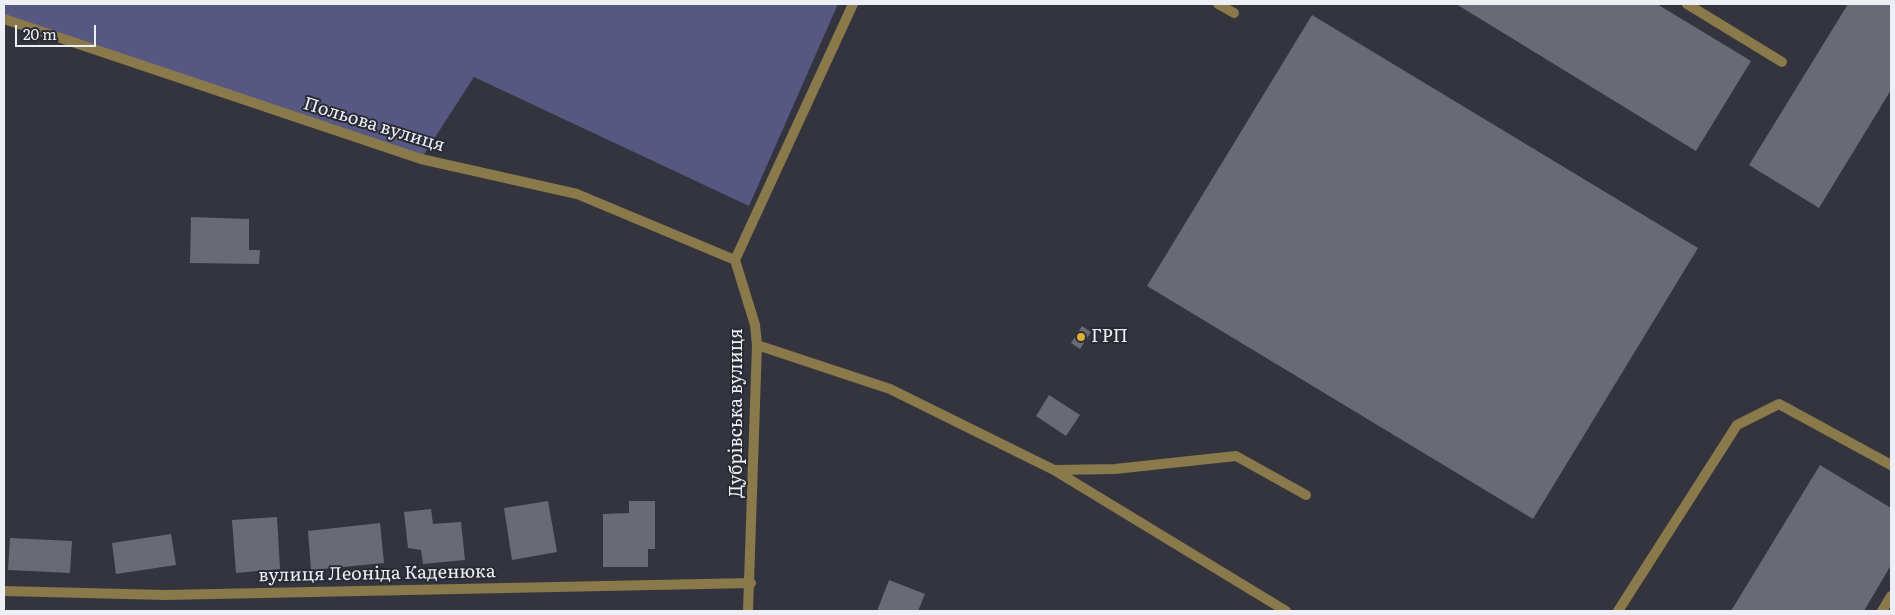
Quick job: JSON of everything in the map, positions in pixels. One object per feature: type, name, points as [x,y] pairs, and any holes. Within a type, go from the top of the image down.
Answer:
[{"type":"street","points":[[735,260],[853,4]]},
{"type":"street","points":[[1218,4],[1234,13]]},
{"type":"street","points":[[1687,4],[1782,62]]},
{"type":"street","name":"Польова вулиця","points":[[4,19],[421,159],[577,194],[735,260]]},
{"type":"street","name":"Дубрівська вулиця","points":[[735,260],[755,326],[757,345],[751,582],[748,611]]},
{"type":"street","points":[[757,345],[890,389],[1054,470],[1286,611]]},
{"type":"street","points":[[1618,611],[1737,426],[1780,404],[1891,465]]},
{"type":"street","points":[[1054,470],[1116,469],[1236,456],[1306,496]]},
{"type":"street","name":"вулиця Леоніда Каденюка","points":[[4,591],[165,594],[751,582]]},
{"type":"street","points":[[1882,611],[1891,596]]},
{"type":"shaded area","points":[[4,4],[838,4],[749,206],[474,77],[421,159],[4,19]]},
{"type":"building","points":[[1456,4],[1657,4],[1751,61],[1696,151]]},
{"type":"building","points":[[1848,4],[1891,4],[1891,90],[1819,208],[1749,165]]},
{"type":"building","points":[[1312,15],[1698,248],[1533,519],[1147,286]]},
{"type":"building","points":[[191,217],[249,219],[249,250],[260,250],[259,264],[190,263]]},
{"type":"building","name":"ГРП","points":[[1082,326],[1091,332],[1080,349],[1071,343]]},
{"type":"building","points":[[1049,395],[1080,415],[1066,436],[1036,416]]},
{"type":"building","points":[[1820,465],[1891,508],[1891,565],[1864,611],[1731,611]]},
{"type":"building","points":[[548,501],[557,552],[512,560],[504,508]]},
{"type":"building","points":[[629,501],[655,501],[655,549],[648,549],[648,567],[603,567],[603,514],[629,513]]},
{"type":"building","points":[[431,509],[433,524],[461,522],[465,560],[423,564],[421,550],[408,548],[404,512]]},
{"type":"building","points":[[277,517],[280,569],[236,573],[232,520]]},
{"type":"building","points":[[380,523],[384,563],[311,570],[308,531]]},
{"type":"building","points":[[171,534],[176,565],[116,574],[112,543]]},
{"type":"building","points":[[10,538],[72,541],[70,573],[8,570]]},
{"type":"building","points":[[889,580],[925,594],[918,611],[877,611]]},
{"type":"place","name":"ГРП","points":[[1081,337]]}]
